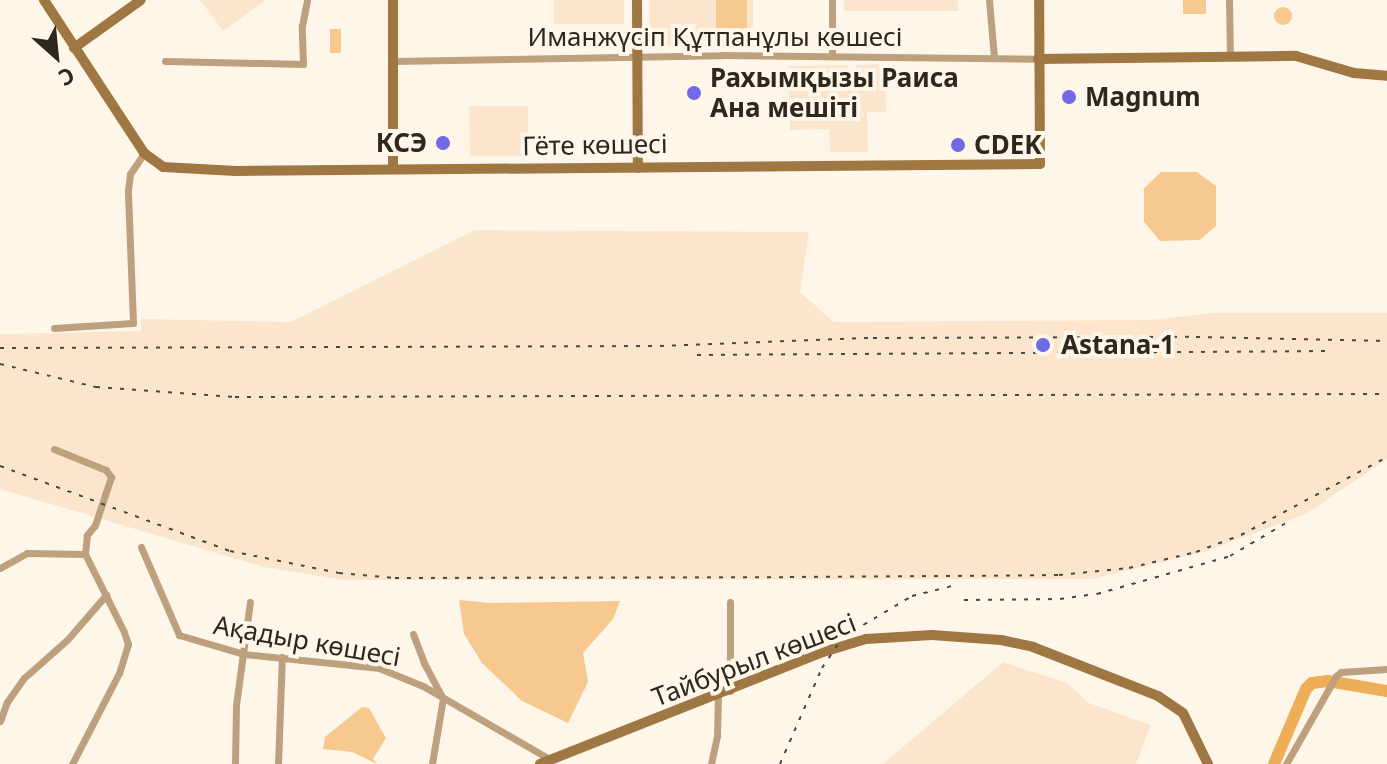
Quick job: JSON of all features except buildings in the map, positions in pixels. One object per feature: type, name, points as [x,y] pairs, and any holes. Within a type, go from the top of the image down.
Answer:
[{"type":"main road","points":[[44,0],[148,157]]},
{"type":"main road","points":[[74,48],[141,0]]},
{"type":"main road","points":[[393,0],[393,169]]},
{"type":"main road","points":[[637,0],[638,168]]},
{"type":"main road","points":[[1039,0],[1038,59],[1308,57],[1364,75],[1387,76]]},
{"type":"main road","name":"Гёте көшесі","points":[[148,157],[163,167],[188,171],[1040,164],[1038,59]]},
{"type":"main road","name":"Тайбурыл көшесі","points":[[545,762],[820,653],[866,639],[932,635],[1001,640],[1033,647],[1172,703],[1188,720],[1208,764]]},
{"type":"street","points":[[165,61],[303,64],[302,26],[307,0]]},
{"type":"street","points":[[832,0],[832,56]]},
{"type":"street","points":[[989,0],[994,57]]},
{"type":"street","points":[[1229,0],[1230,56]]},
{"type":"street","name":"Иманжүсіп Құтпанұлы көшесі","points":[[393,61],[637,55],[1038,59]]},
{"type":"street","points":[[54,328],[133,323],[134,280],[128,190],[130,174],[148,157]]},
{"type":"street","points":[[54,449],[106,470],[111,477],[95,525],[87,535],[85,554],[128,644],[96,723],[72,764]]},
{"type":"street","name":"Ақадыр көшесі","points":[[141,547],[179,635],[244,654],[379,668],[443,698],[545,762]]},
{"type":"street","points":[[0,568],[27,553],[85,554]]},
{"type":"street","points":[[0,721],[7,702],[24,678],[67,640],[106,595]]},
{"type":"street","points":[[235,764],[236,705],[250,602]]},
{"type":"street","points":[[730,602],[730,691]]},
{"type":"street","points":[[413,634],[428,672],[443,698],[432,764]]},
{"type":"street","points":[[278,764],[282,657]]},
{"type":"street","points":[[1286,764],[1292,748],[1336,676],[1341,672],[1387,669]]},
{"type":"street","points":[[711,764],[717,736],[718,696]]},
{"type":"shaded area","points":[[200,0],[266,0],[223,31]]},
{"type":"shaded area","points":[[554,0],[624,0],[624,24],[554,24]]},
{"type":"shaded area","points":[[650,0],[753,0],[753,46],[650,46]]},
{"type":"shaded area","points":[[716,0],[747,0],[747,33],[716,33]]},
{"type":"shaded area","points":[[844,0],[958,0],[958,11],[844,11]]},
{"type":"shaded area","points":[[1183,0],[1206,0],[1206,14],[1183,14]]},
{"type":"shaded area","points":[[1279,7],[1287,7],[1292,16],[1290,23],[1279,25],[1274,20],[1274,12]]},
{"type":"shaded area","points":[[330,29],[341,29],[341,53],[330,53]]},
{"type":"shaded area","points":[[885,64],[886,112],[867,112],[868,152],[830,152],[829,129],[790,130],[788,66],[848,65],[848,71],[855,71],[856,65]]},
{"type":"shaded area","points":[[469,106],[528,106],[528,140],[523,140],[523,156],[470,156]]},
{"type":"shaded area","points":[[1161,172],[1197,172],[1216,186],[1216,226],[1200,240],[1160,241],[1144,222],[1144,188]]},
{"type":"shaded area","points":[[475,230],[809,232],[800,292],[834,322],[1152,320],[1211,313],[1387,313],[1387,459],[1306,514],[1204,552],[1092,579],[344,580],[264,567],[0,489],[0,334],[141,331],[141,319],[291,322]]},
{"type":"shaded area","points":[[459,600],[490,603],[620,601],[613,619],[583,653],[588,682],[568,723],[522,701],[482,663],[464,634]]},
{"type":"shaded area","points":[[1003,662],[1067,683],[1089,703],[1151,725],[1136,764],[883,764]]},
{"type":"shaded area","points":[[362,707],[369,708],[386,738],[373,759],[377,764],[352,752],[323,749],[325,737]]},
{"type":"waterway","points":[[1274,764],[1306,689],[1312,683],[1328,681],[1387,691]]},
{"type":"railway","points":[[0,348],[660,346],[873,338],[1196,337],[1387,341]]},
{"type":"railway","points":[[697,355],[1325,351]]},
{"type":"railway","points":[[0,364],[96,387],[235,397],[1387,394]]},
{"type":"railway","points":[[0,466],[230,551],[339,573],[395,578],[790,577],[1059,575],[1129,568],[1196,552],[1241,535],[1387,457]]},
{"type":"railway","points":[[964,600],[1060,599],[1097,594],[1230,556],[1286,523]]},
{"type":"railway","points":[[780,764],[822,668],[843,637],[912,596],[956,585]]},
{"type":"place","name":"Рахымқызы Раиса Ана мешіті","points":[[694,93]]},
{"type":"place","name":"Magnum","points":[[1069,97]]},
{"type":"place","name":"КСЭ","points":[[443,143]]},
{"type":"place","name":"CDEK","points":[[958,145]]},
{"type":"place","name":"Astana-1","points":[[1043,345]]}]
